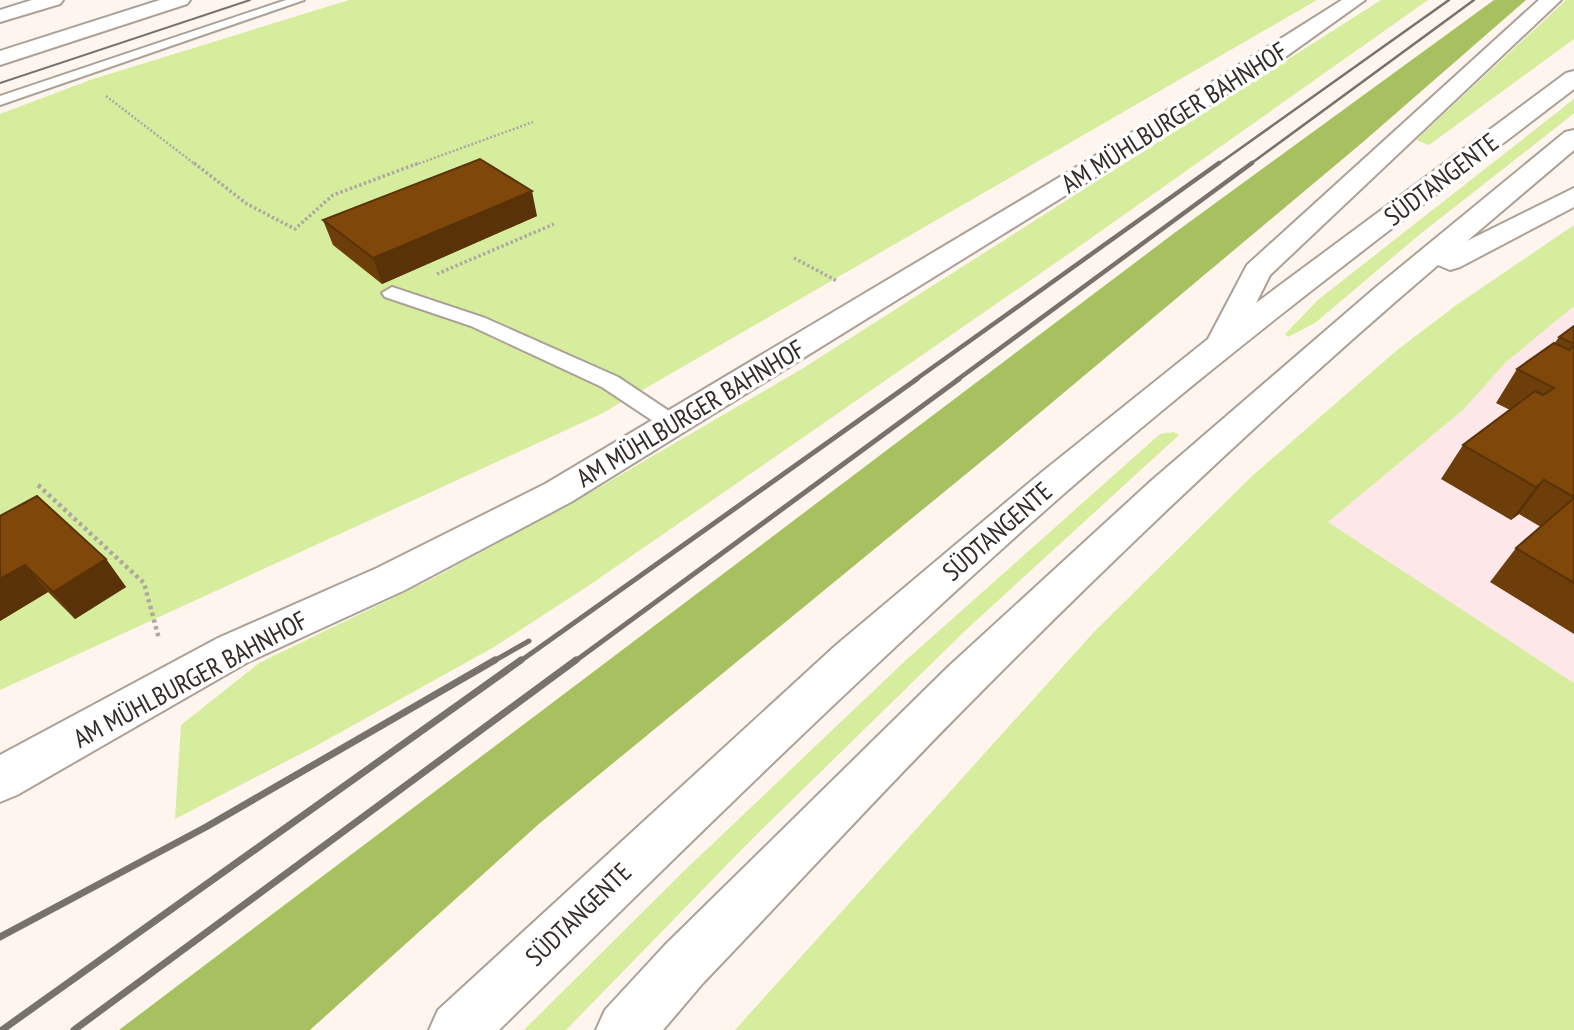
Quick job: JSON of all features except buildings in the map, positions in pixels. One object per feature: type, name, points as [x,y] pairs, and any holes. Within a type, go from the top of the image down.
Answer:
[{"type":"main road","points":[[4,13],[53,0]]},
{"type":"main road","points":[[0,58],[180,0]]},
{"type":"main road","name":"AM MÜHLBURGER BAHNHOF","points":[[0,780],[233,650],[391,579],[522,512],[673,424],[1098,164],[1273,55],[1355,0]]},
{"type":"main road","points":[[1219,346],[1257,271],[1551,0]]},
{"type":"main road","name":"SÜDTANGENTE","points":[[458,1030],[573,918],[850,659],[1055,481],[1219,346],[1574,78]]},
{"type":"main road","name":"SÜDTANGENTE","points":[[625,1030],[684,964],[964,680],[1164,489],[1386,294],[1574,137]]},
{"type":"main road","points":[[1386,294],[1574,196]]},
{"type":"lane","points":[[0,101],[298,0]]},
{"type":"lane","points":[[392,293],[478,323],[610,383],[673,424]]},
{"type":"path","points":[[102,93],[247,204],[295,229],[333,195],[533,122]]},
{"type":"path","points":[[392,293],[554,223]]},
{"type":"path","points":[[38,485],[144,583],[172,684]]},
{"type":"shaded area","points":[[1574,306],[1574,683],[1328,522],[1463,410],[1505,363]]},
{"type":"green space","points":[[349,0],[1317,0],[601,414],[0,690],[0,114],[90,80]]},
{"type":"green space","points":[[1381,0],[1428,0],[1067,255],[591,584],[494,647],[314,747],[175,819],[181,725],[259,663],[430,580],[598,488],[805,367]]},
{"type":"green space","points":[[1494,0],[1526,0],[1363,142],[999,447],[540,823],[310,1030],[119,1030],[1173,234]]},
{"type":"green space","points":[[1566,0],[1574,0],[1574,39],[1429,145],[1416,140]]},
{"type":"green space","points":[[1574,99],[1574,113],[1419,235],[1315,323],[1288,337],[1285,334],[1319,299]]},
{"type":"green space","points":[[1574,225],[1574,306],[1505,363],[1463,410],[1328,522],[1574,683],[1574,1030],[735,1030],[1094,632],[1251,477],[1396,351],[1455,306]]},
{"type":"green space","points":[[1174,432],[1179,435],[968,628],[751,840],[566,1030],[524,1030],[684,871],[905,661],[1160,434]]},
{"type":"tram line","points":[[0,83],[250,0]]},
{"type":"railway","points":[[1217,165],[1449,0]]},
{"type":"railway","points":[[1249,165],[1474,0]]},
{"type":"railway","points":[[915,380],[1219,163]]},
{"type":"railway","points":[[957,380],[1252,163]]},
{"type":"railway","points":[[519,662],[917,379]]},
{"type":"railway","points":[[574,662],[959,379]]},
{"type":"railway","points":[[492,662],[529,641]]},
{"type":"railway","points":[[0,937],[206,827],[495,660]]},
{"type":"railway","points":[[2,1030],[521,660]]},
{"type":"railway","points":[[74,1030],[576,660]]}]
